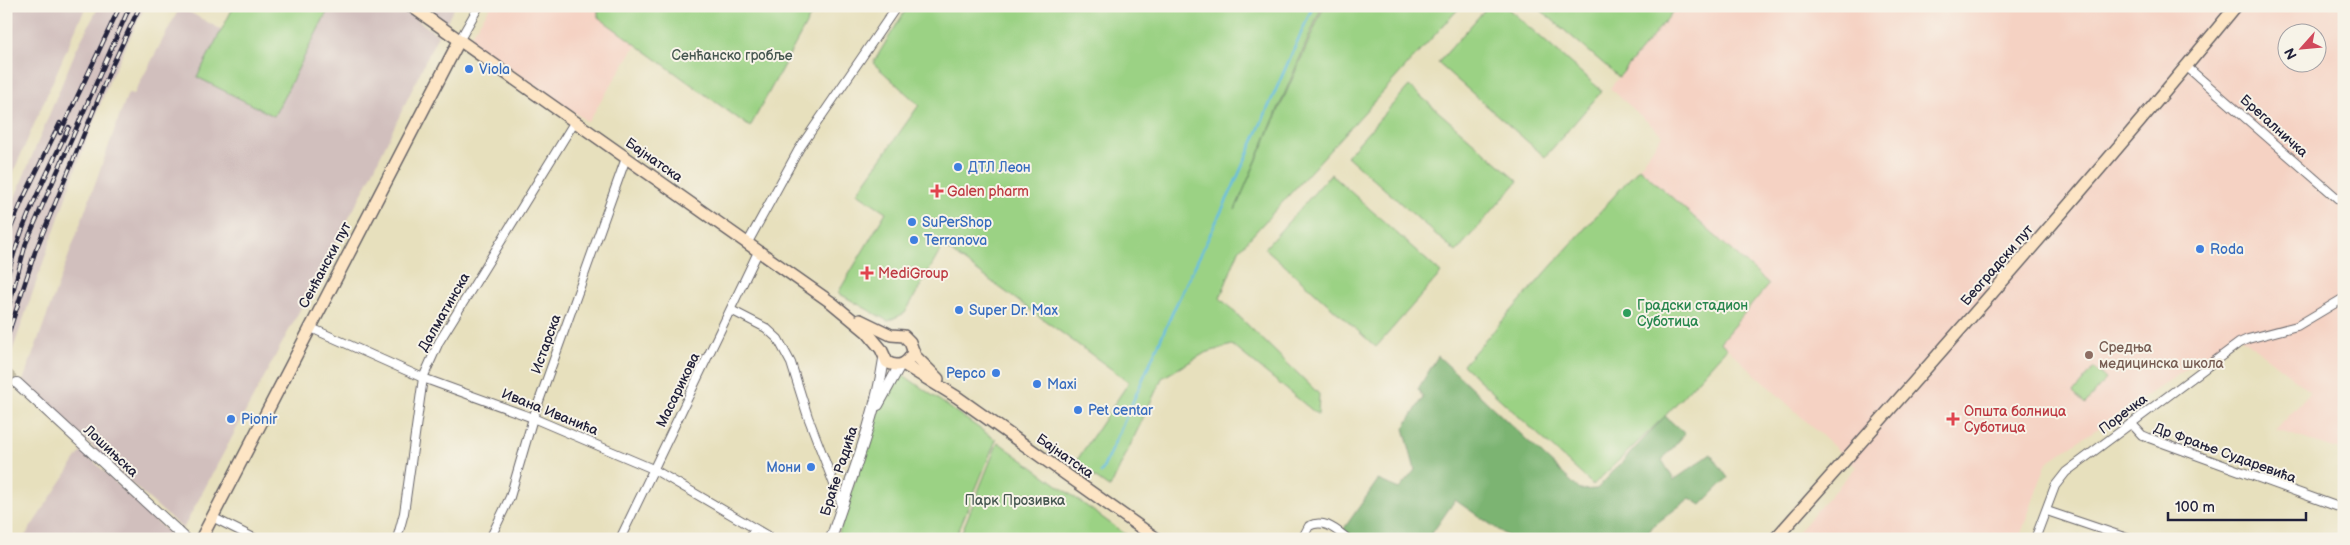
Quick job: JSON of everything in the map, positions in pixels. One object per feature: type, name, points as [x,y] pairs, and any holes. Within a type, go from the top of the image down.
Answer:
[{"type":"main road","name":"Бајнатска","points":[[411,6],[459,42],[832,303],[871,326],[892,335],[904,336],[910,342],[920,362],[957,397]]},
{"type":"main road","name":"Београдски пут","points":[[1775,539],[2009,275],[2236,6]]},
{"type":"main road","name":"Сенћански пут","points":[[201,539],[309,327],[459,42]]},
{"type":"main road","name":"Бајнатска","points":[[832,303],[867,332],[891,364],[902,365],[957,397],[1157,539]]},
{"type":"main road","points":[[883,354],[884,340],[892,335]]},
{"type":"main road","points":[[902,365],[910,358],[913,351]]},
{"type":"street","name":"Сенћански пут","points":[[459,42],[479,6]]},
{"type":"street","points":[[747,244],[799,149],[897,6]]},
{"type":"street","name":"Брегалничка","points":[[2187,66],[2344,204]]},
{"type":"street","name":"Далматинска","points":[[397,539],[404,512],[423,378],[440,342],[574,121]]},
{"type":"street","name":"Истарска","points":[[492,538],[510,497],[533,418],[626,158]]},
{"type":"street","name":"Масарикова","points":[[620,539],[758,252]]},
{"type":"street","name":"Поречка","points":[[2035,539],[2055,486],[2066,472],[2240,343],[2296,326],[2344,298]]},
{"type":"street","points":[[731,310],[766,328],[778,339],[791,363],[808,417],[842,505]]},
{"type":"street","name":"Ивана Иванића","points":[[309,327],[423,378],[533,418],[653,469],[773,539]]},
{"type":"street","name":"Браће Радића","points":[[831,539],[882,377],[883,354]]},
{"type":"street","name":"Браће Радића","points":[[872,412],[879,404],[902,365]]},
{"type":"street","name":"Лошињска","points":[[17,382],[186,539]]},
{"type":"street","name":"Др Фрање Сударевића","points":[[2131,423],[2142,435],[2149,438],[2344,509]]},
{"type":"street","points":[[2046,510],[2130,539]]},
{"type":"street","points":[[212,517],[256,539]]},
{"type":"street","points":[[1302,539],[1309,526],[1320,523],[1326,524],[1348,539]]},
{"type":"street","points":[[749,539],[755,529]]},
{"type":"shaded area","points":[[6,6],[87,6],[6,189]]},
{"type":"shaded area","points":[[99,6],[145,6],[109,81],[75,171],[6,369],[6,219],[76,50]]},
{"type":"shaded area","points":[[330,6],[399,6],[438,35],[366,186],[183,529],[122,475],[23,381],[128,93],[134,94],[180,7],[222,30],[197,77],[274,116]]},
{"type":"shaded area","points":[[421,6],[455,6],[445,25]]},
{"type":"shaded area","points":[[491,6],[598,6],[598,17],[636,45],[588,122],[468,40]]},
{"type":"shaded area","points":[[1679,6],[2344,6],[2344,311],[2336,359],[2344,363],[2344,451],[2276,430],[2311,392],[2238,335],[2047,462],[2019,539],[1791,539],[1856,467],[1720,342],[1769,284],[1639,168],[1662,135],[1610,88]]},
{"type":"shaded area","points":[[82,450],[175,539],[23,539]]},
{"type":"green space","points":[[234,6],[330,6],[274,116],[197,77]]},
{"type":"green space","name":"Сенћанско гробље","points":[[598,6],[816,6],[750,127],[598,17]]},
{"type":"green space","points":[[908,6],[1322,6],[1235,210],[1324,6],[1461,6],[1239,250],[1220,298],[1319,394],[1318,415],[1232,345],[1205,353],[1162,378],[1110,488],[1075,463],[1129,382],[943,246],[905,313],[888,321],[838,293],[886,212],[857,193],[919,105],[873,63]]},
{"type":"green space","points":[[1488,6],[1505,6],[1602,91],[1545,157],[1438,63]]},
{"type":"green space","points":[[1536,6],[1678,6],[1619,77]]},
{"type":"green space","points":[[1409,86],[1518,181],[1456,252],[1347,156]]},
{"type":"green space","name":"Градски стадион Суботица","points":[[1639,168],[1769,284],[1720,342],[1727,348],[1665,416],[1593,485],[1463,365]]},
{"type":"green space","points":[[1331,174],[1441,273],[1376,347],[1265,248]]},
{"type":"green space","points":[[1438,356],[1580,490],[1597,489],[1665,416],[1685,434],[1662,460],[1674,480],[1711,454],[1728,478],[1701,505],[1690,498],[1653,526],[1644,539],[1512,539],[1455,500],[1428,539],[1357,539],[1343,530],[1378,480],[1399,489],[1415,470],[1404,428],[1423,398],[1418,389]]},
{"type":"green space","points":[[2094,368],[2106,379],[2085,404],[2073,393]]},
{"type":"green space","points":[[899,372],[996,440],[955,539],[837,539],[874,418]]},
{"type":"green space","name":"Парк Прозивка","points":[[998,442],[1132,539],[959,539]]},
{"type":"waterway","points":[[1101,473],[1175,307],[1233,187],[1313,6]]},
{"type":"tunnel","points":[[6,372],[17,383]]},
{"type":"railway","points":[[60,133],[120,6]]},
{"type":"railway","points":[[6,317],[26,243],[130,6]]},
{"type":"railway","points":[[6,341],[35,252],[112,66],[140,6]]},
{"type":"railway","points":[[6,240],[22,201],[60,123]]},
{"type":"railway","points":[[6,282],[25,222],[69,127]]},
{"type":"place","name":"Viola","points":[[469,69]]},
{"type":"place","name":"ДТЛ Леон","points":[[958,167]]},
{"type":"place","name":"Galen pharm","points":[[937,191]]},
{"type":"place","name":"SuPerShop","points":[[912,222]]},
{"type":"place","name":"Terranova","points":[[914,240]]},
{"type":"place","name":"Roda","points":[[2200,249]]},
{"type":"place","name":"MediGroup","points":[[867,273]]},
{"type":"place","name":"Super Dr. Max","points":[[959,310]]},
{"type":"place","name":"Градски стадион Суботица","points":[[1627,313]]},
{"type":"place","name":"Средња медицинска школа","points":[[2089,355]]},
{"type":"place","name":"Pepco","points":[[996,373]]},
{"type":"place","name":"Maxi","points":[[1037,384]]},
{"type":"place","name":"Pet centar","points":[[1078,410]]},
{"type":"place","name":"Pionir","points":[[231,419]]},
{"type":"place","name":"Општа болница Суботица","points":[[1953,419]]},
{"type":"place","name":"Мони","points":[[811,467]]}]
